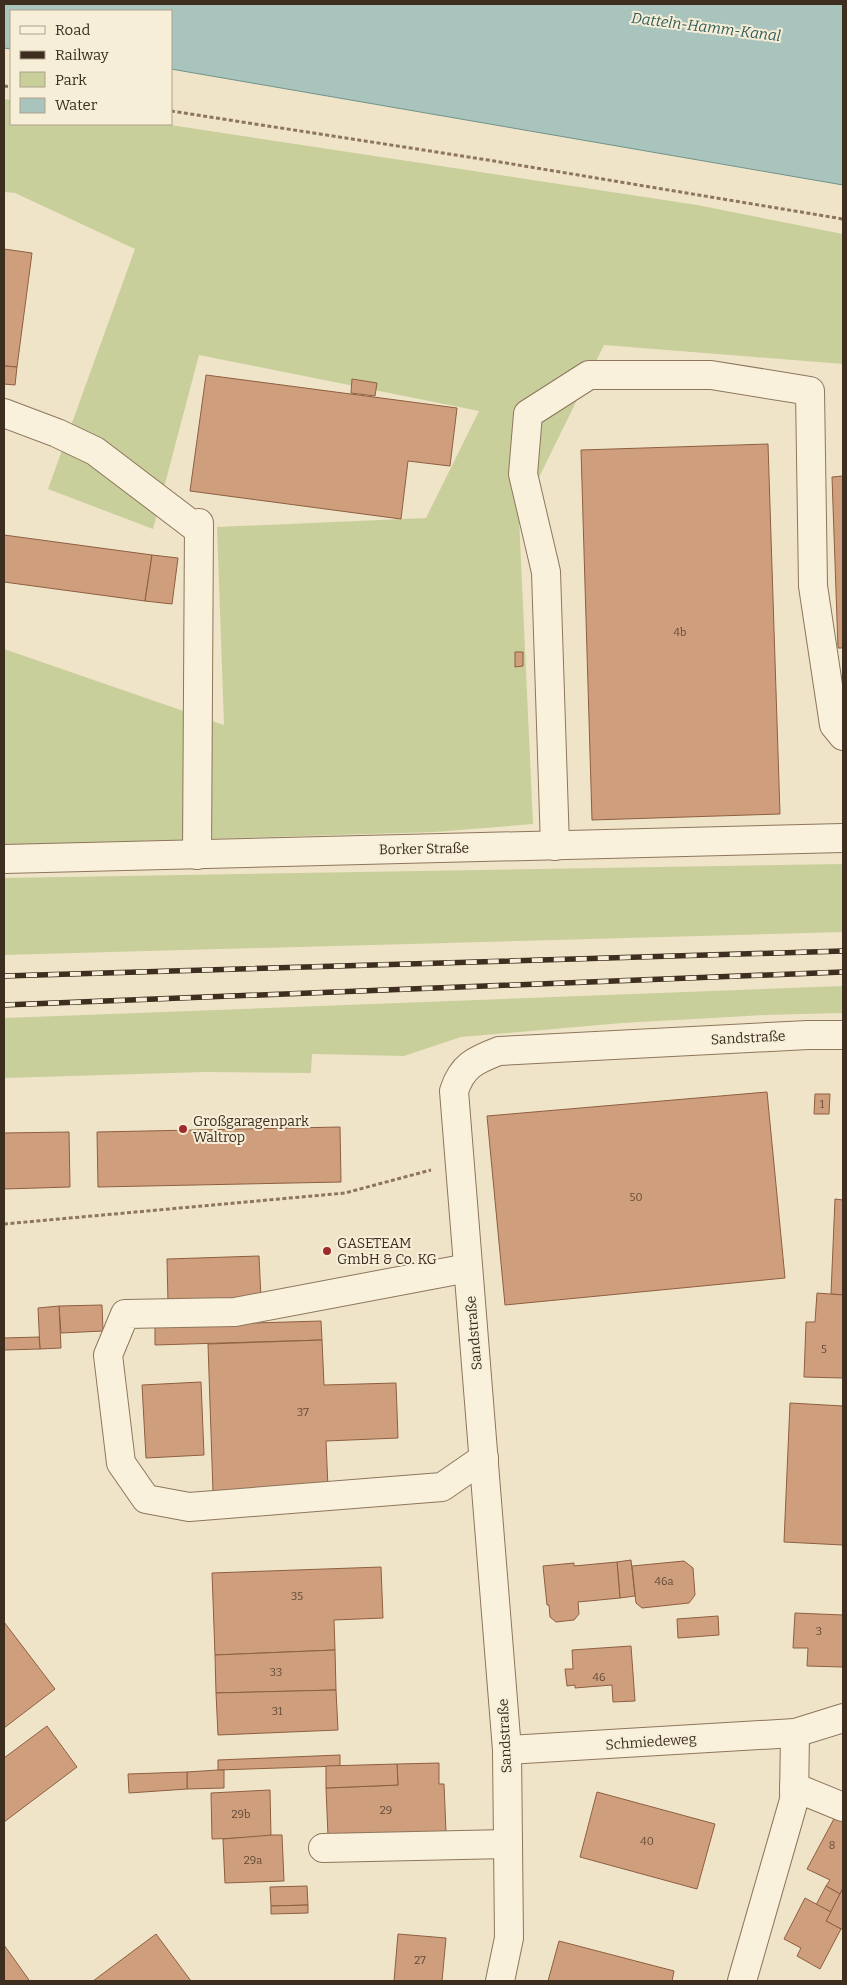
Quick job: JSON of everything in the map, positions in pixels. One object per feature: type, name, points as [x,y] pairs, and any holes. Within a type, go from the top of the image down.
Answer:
[{"type":"street","points":[[555,846],[546,572],[523,474],[528,414],[589,375],[711,375],[810,391],[813,586],[834,725],[843,736]]},
{"type":"street","points":[[4,413],[57,433],[95,451],[199,526],[197,855]]},
{"type":"street","name":"Borker Straße","points":[[4,859],[843,838]]},
{"type":"street","name":"Sandstraße","points":[[500,1981],[509,1938],[507,1750],[454,1091],[459,1077],[476,1060],[498,1052],[808,1035],[843,1035]]},
{"type":"street","points":[[468,1268],[235,1312],[125,1314],[108,1355],[121,1463],[146,1499],[189,1507],[442,1487],[484,1458]]},
{"type":"street","name":"Schmiedeweg","points":[[507,1750],[795,1733],[843,1718]]},
{"type":"street","points":[[742,1981],[794,1800],[795,1733]]},
{"type":"street","points":[[794,1787],[843,1807]]},
{"type":"street","points":[[323,1848],[508,1844]]},
{"type":"path","points":[[172,111],[488,160],[843,219]]},
{"type":"path","points":[[4,1224],[345,1193],[460,1163]]},
{"type":"green space","points":[[4,99],[10,100],[10,125],[171,125],[697,205],[843,234],[843,364],[604,345],[519,518],[533,824],[435,832],[4,845],[4,649],[224,725],[217,527],[426,518],[479,411],[199,355],[153,529],[48,489],[135,249],[15,193],[4,192]]},
{"type":"green space","points":[[843,864],[843,932],[4,955],[4,878]]},
{"type":"green space","points":[[843,986],[843,1013],[622,1023],[461,1037],[404,1056],[312,1054],[311,1073],[206,1072],[4,1078],[4,1018]]},
{"type":"water","name":"Datteln-Hamm-Kanal","points":[[4,4],[843,4],[843,185],[172,69],[172,10],[10,10],[10,49],[4,48]]},
{"type":"building","points":[[4,249],[32,253],[17,367],[4,366]]},
{"type":"building","points":[[4,366],[17,367],[15,385],[4,384]]},
{"type":"building","points":[[206,375],[457,408],[450,466],[408,461],[401,519],[190,491]]},
{"type":"building","points":[[352,379],[377,383],[375,396],[351,393]]},
{"type":"building","points":[[768,444],[780,814],[592,820],[581,450]]},
{"type":"building","points":[[843,476],[843,648],[838,648],[832,477]]},
{"type":"building","points":[[4,535],[152,555],[145,601],[4,582]]},
{"type":"building","points":[[152,555],[178,558],[172,604],[145,601]]},
{"type":"building","points":[[515,652],[523,652],[523,666],[515,667]]},
{"type":"building","points":[[767,1092],[785,1278],[505,1305],[487,1116]]},
{"type":"building","points":[[815,1094],[830,1094],[829,1114],[814,1114]]},
{"type":"building","points":[[340,1127],[341,1182],[98,1187],[97,1132]]},
{"type":"building","points":[[69,1132],[70,1187],[4,1189],[4,1133]]},
{"type":"building","points":[[835,1199],[843,1200],[843,1295],[831,1294]]},
{"type":"building","points":[[259,1256],[261,1298],[168,1302],[167,1259]]},
{"type":"building","points":[[817,1293],[843,1295],[843,1378],[804,1377],[806,1322],[815,1322]]},
{"type":"building","points":[[102,1305],[103,1331],[61,1333],[59,1306]]},
{"type":"building","points":[[59,1306],[61,1348],[40,1349],[38,1308]]},
{"type":"building","points":[[321,1321],[322,1340],[155,1345],[155,1326]]},
{"type":"building","points":[[39,1337],[40,1349],[4,1350],[4,1338]]},
{"type":"building","points":[[322,1340],[324,1385],[396,1383],[398,1438],[326,1441],[328,1488],[213,1492],[208,1344]]},
{"type":"building","points":[[201,1382],[204,1455],[146,1458],[142,1385]]},
{"type":"building","points":[[790,1403],[843,1406],[843,1545],[784,1542]]},
{"type":"building","points":[[631,1560],[635,1596],[620,1598],[617,1562]]},
{"type":"building","points":[[684,1561],[693,1568],[695,1595],[689,1603],[642,1608],[636,1603],[632,1566]]},
{"type":"building","points":[[617,1562],[620,1598],[578,1602],[579,1614],[574,1620],[556,1622],[550,1617],[543,1566],[574,1563],[574,1566]]},
{"type":"building","points":[[381,1567],[383,1618],[334,1620],[335,1650],[215,1655],[212,1573]]},
{"type":"building","points":[[795,1613],[843,1615],[843,1667],[807,1666],[808,1648],[793,1648]]},
{"type":"building","points":[[718,1616],[719,1635],[678,1638],[677,1619]]},
{"type":"building","points":[[4,1622],[55,1689],[4,1728]]},
{"type":"building","points":[[631,1646],[635,1701],[613,1702],[612,1685],[575,1688],[575,1685],[567,1686],[565,1669],[573,1669],[572,1650]]},
{"type":"building","points":[[335,1650],[336,1690],[216,1693],[215,1655]]},
{"type":"building","points":[[336,1690],[338,1730],[218,1735],[216,1693]]},
{"type":"building","points":[[47,1726],[77,1767],[4,1822],[4,1758]]},
{"type":"building","points":[[340,1755],[340,1766],[218,1770],[218,1760]]},
{"type":"building","points":[[439,1763],[439,1784],[444,1784],[446,1832],[328,1836],[326,1788],[398,1785],[397,1764]]},
{"type":"building","points":[[397,1764],[398,1785],[326,1788],[326,1766]]},
{"type":"building","points":[[224,1770],[224,1788],[187,1789],[187,1772]]},
{"type":"building","points":[[187,1772],[187,1789],[129,1793],[128,1774]]},
{"type":"building","points":[[270,1790],[271,1837],[212,1839],[211,1793]]},
{"type":"building","points":[[597,1792],[715,1824],[697,1889],[580,1857]]},
{"type":"building","points":[[835,1817],[843,1821],[843,1888],[840,1894],[826,1886],[830,1880],[807,1869]]},
{"type":"building","points":[[282,1835],[284,1881],[225,1883],[223,1839]]},
{"type":"building","points":[[307,1886],[308,1905],[271,1906],[270,1887]]},
{"type":"building","points":[[826,1886],[840,1894],[831,1912],[816,1905]]},
{"type":"building","points":[[843,1888],[843,1928],[841,1929],[826,1921]]},
{"type":"building","points":[[805,1898],[831,1912],[826,1921],[841,1929],[820,1969],[797,1956],[801,1948],[784,1939]]},
{"type":"building","points":[[308,1905],[308,1913],[271,1914],[271,1906]]},
{"type":"building","points":[[156,1934],[191,1981],[93,1981]]},
{"type":"building","points":[[398,1934],[446,1938],[442,1981],[394,1981]]},
{"type":"building","points":[[559,1941],[674,1971],[672,1981],[548,1981]]},
{"type":"building","points":[[4,1945],[29,1980],[4,1981]]},
{"type":"railway","points":[[4,976],[843,951]]},
{"type":"railway","points":[[4,1005],[843,972]]},
{"type":"place","name":"Großgaragenpark Waltrop","points":[[183,1129]]},
{"type":"place","name":"GASETEAM GmbH & Co. KG","points":[[327,1251]]}]
